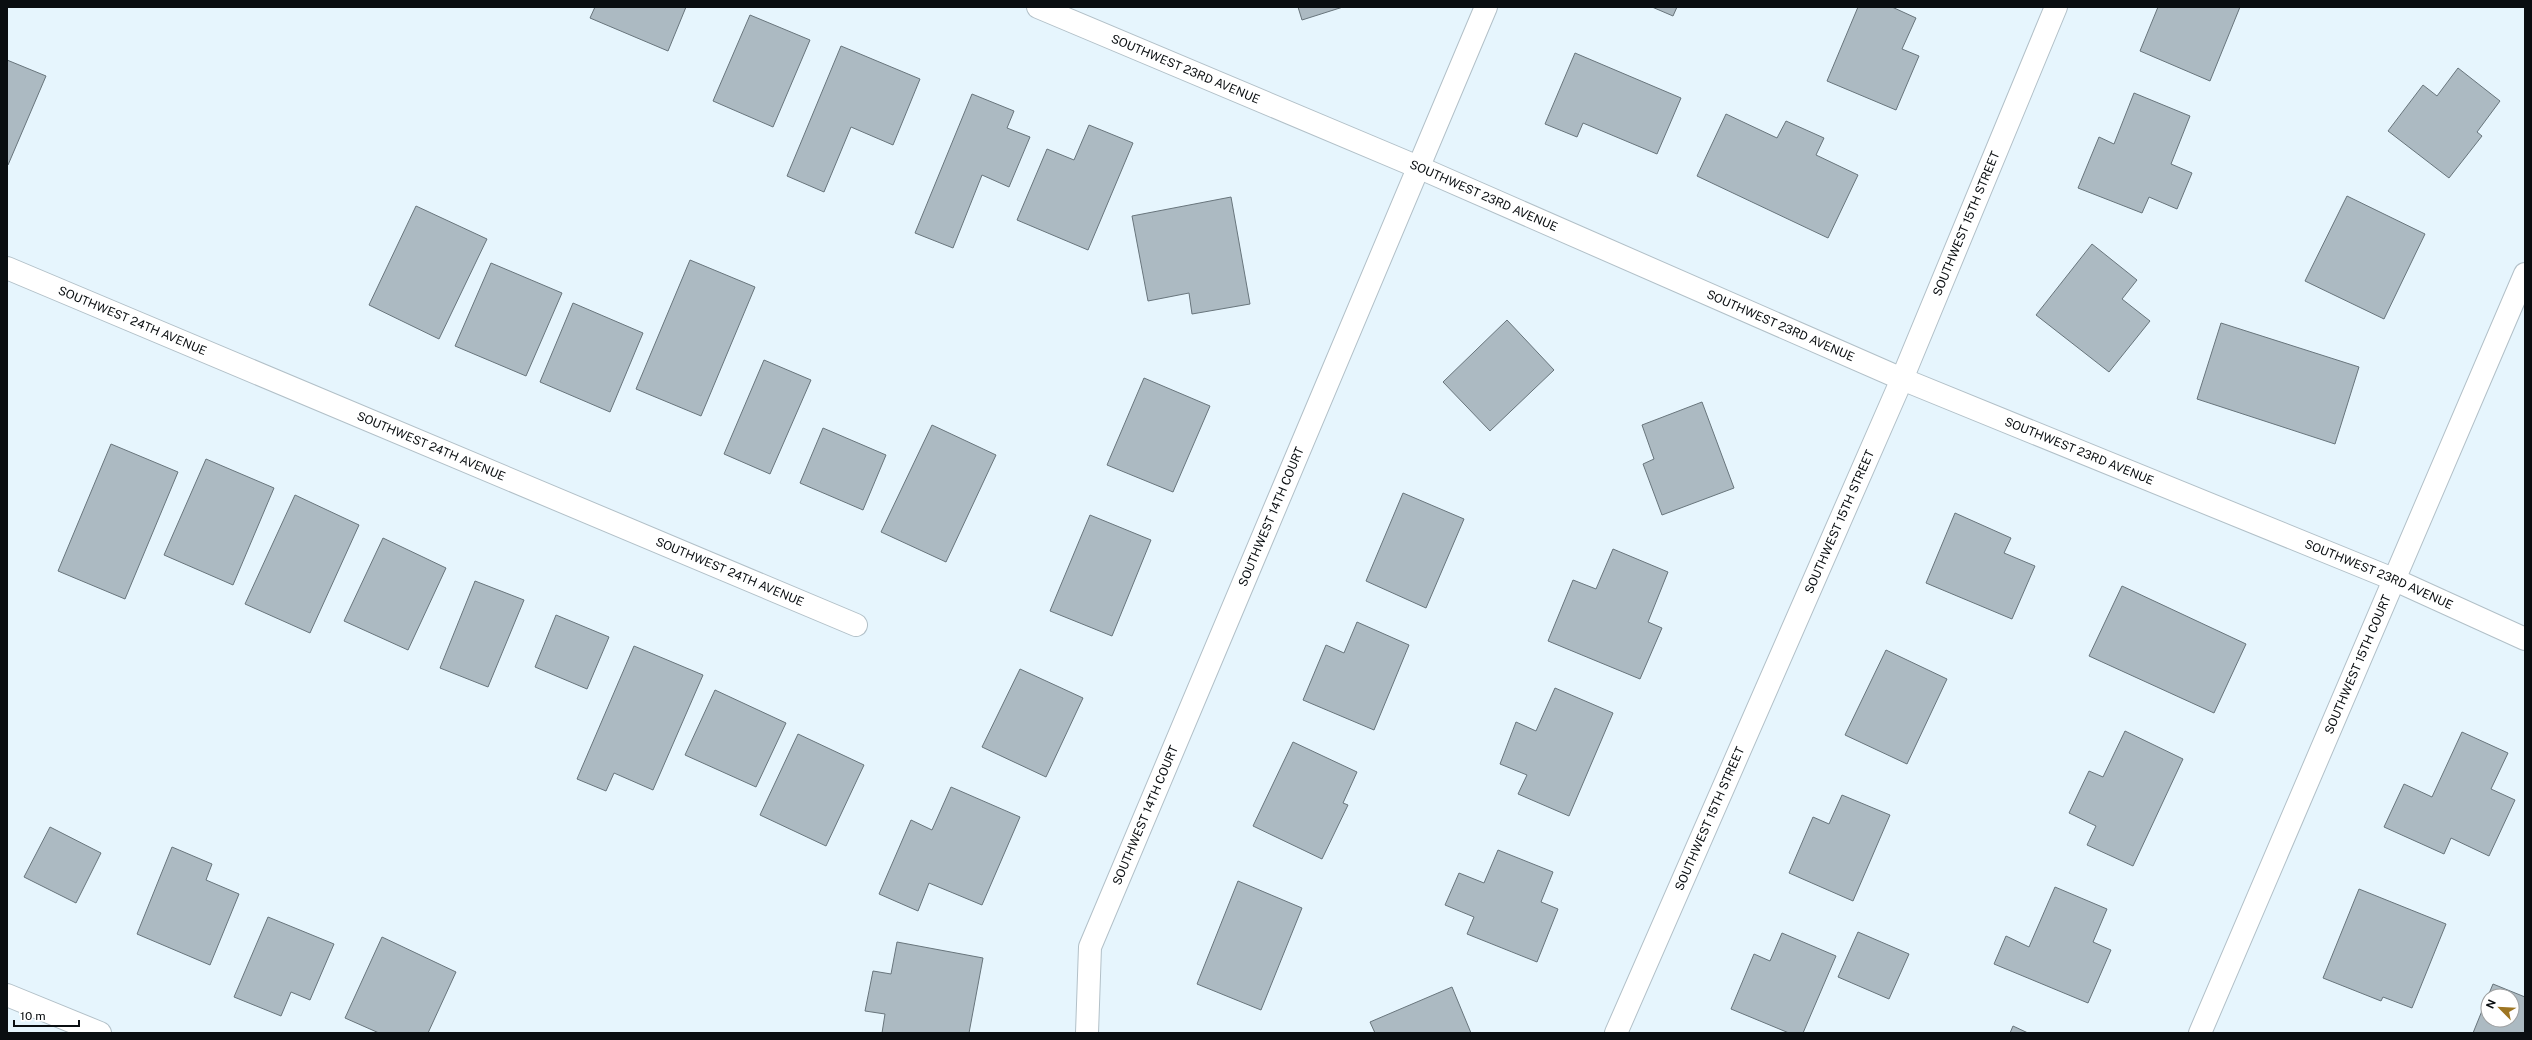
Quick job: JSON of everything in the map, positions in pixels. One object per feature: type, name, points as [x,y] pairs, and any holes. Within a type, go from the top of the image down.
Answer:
[{"type":"street","name":"SOUTHWEST 23RD AVENUE","points":[[1038,7],[1418,168],[1902,379],[2393,579],[2525,638]]},
{"type":"street","name":"SOUTHWEST 14TH COURT","points":[[1087,1033],[1090,947],[1486,7]]},
{"type":"street","name":"SOUTHWEST 15TH STREET","points":[[1616,1033],[1902,379],[2056,7]]},
{"type":"street","name":"SOUTHWEST 24TH AVENUE","points":[[7,268],[856,625]]},
{"type":"street","name":"SOUTHWEST 15TH COURT","points":[[2200,1033],[2393,579],[2525,274]]},
{"type":"street","points":[[7,995],[100,1033]]},
{"type":"building","points":[[595,7],[686,7],[668,51],[590,18]]},
{"type":"building","points":[[1298,7],[1343,7],[1302,20]]},
{"type":"building","points":[[1652,7],[1677,7],[1673,16]]},
{"type":"building","points":[[1858,7],[1892,7],[1916,18],[1902,49],[1919,56],[1896,110],[1827,81]]},
{"type":"building","points":[[2158,7],[2240,7],[2210,81],[2140,51]]},
{"type":"building","points":[[750,15],[810,40],[773,127],[713,101]]},
{"type":"building","points":[[841,46],[920,79],[893,145],[851,127],[824,192],[787,176]]},
{"type":"building","points":[[1575,53],[1681,98],[1657,154],[1583,123],[1577,137],[1545,124]]},
{"type":"building","points":[[7,60],[46,76],[8,165],[7,164]]},
{"type":"building","points":[[2458,68],[2500,101],[2477,132],[2482,136],[2449,178],[2388,131],[2423,85],[2437,96]]},
{"type":"building","points":[[2134,93],[2190,116],[2171,164],[2192,173],[2177,209],[2149,197],[2142,213],[2078,188],[2099,137],[2114,144]]},
{"type":"building","points":[[972,94],[1014,111],[1007,128],[1030,137],[1009,187],[982,175],[953,248],[915,233]]},
{"type":"building","points":[[1726,114],[1777,138],[1786,121],[1824,138],[1816,155],[1858,175],[1828,238],[1697,176]]},
{"type":"building","points":[[1089,125],[1133,143],[1088,250],[1017,220],[1047,149],[1074,160]]},
{"type":"building","points":[[2347,196],[2425,234],[2384,319],[2305,281]]},
{"type":"building","points":[[1231,197],[1250,304],[1192,314],[1189,293],[1148,301],[1132,216]]},
{"type":"building","points":[[416,206],[487,239],[439,339],[369,305]]},
{"type":"building","points":[[2092,244],[2137,280],[2122,299],[2150,321],[2109,372],[2036,315]]},
{"type":"building","points":[[690,260],[755,287],[701,416],[636,389]]},
{"type":"building","points":[[491,263],[562,293],[526,376],[455,346]]},
{"type":"building","points":[[573,303],[643,333],[610,412],[540,382]]},
{"type":"building","points":[[1507,320],[1554,370],[1490,431],[1443,382]]},
{"type":"building","points":[[2221,323],[2359,367],[2335,444],[2197,399]]},
{"type":"building","points":[[764,360],[811,380],[770,474],[724,454]]},
{"type":"building","points":[[1144,378],[1210,406],[1173,492],[1107,465]]},
{"type":"building","points":[[1702,402],[1734,488],[1662,515],[1643,464],[1654,459],[1642,425]]},
{"type":"building","points":[[932,425],[996,455],[946,562],[881,532]]},
{"type":"building","points":[[823,428],[886,455],[863,510],[800,483]]},
{"type":"building","points":[[111,444],[178,472],[125,599],[58,571]]},
{"type":"building","points":[[206,459],[274,488],[233,585],[164,555]]},
{"type":"building","points":[[1403,493],[1464,519],[1426,608],[1366,581]]},
{"type":"building","points":[[295,495],[359,525],[310,633],[245,604]]},
{"type":"building","points":[[1955,513],[2011,538],[2004,553],[2035,566],[2012,619],[1926,583]]},
{"type":"building","points":[[1090,515],[1151,540],[1112,636],[1050,611]]},
{"type":"building","points":[[383,538],[446,568],[408,650],[344,621]]},
{"type":"building","points":[[1613,549],[1668,572],[1648,622],[1662,628],[1640,679],[1548,641],[1573,580],[1596,589]]},
{"type":"building","points":[[475,581],[524,600],[488,687],[440,668]]},
{"type":"building","points":[[2122,586],[2246,644],[2214,713],[2089,656]]},
{"type":"building","points":[[556,615],[609,637],[587,689],[535,667]]},
{"type":"building","points":[[1357,622],[1409,645],[1374,730],[1303,700],[1326,645],[1344,653]]},
{"type":"building","points":[[634,646],[703,675],[653,790],[614,773],[606,791],[577,779]]},
{"type":"building","points":[[1886,650],[1947,679],[1907,764],[1845,735]]},
{"type":"building","points":[[1020,669],[1083,698],[1046,777],[982,747]]},
{"type":"building","points":[[1555,688],[1613,713],[1569,816],[1518,794],[1527,775],[1500,764],[1516,722],[1536,731]]},
{"type":"building","points":[[715,690],[786,723],[756,787],[685,755]]},
{"type":"building","points":[[2125,731],[2183,759],[2133,866],[2087,845],[2096,826],[2069,813],[2089,771],[2103,777]]},
{"type":"building","points":[[2462,732],[2508,753],[2491,789],[2515,800],[2489,856],[2451,838],[2444,854],[2384,827],[2404,784],[2432,797]]},
{"type":"building","points":[[798,734],[864,765],[826,846],[760,815]]},
{"type":"building","points":[[1293,742],[1357,772],[1343,803],[1348,805],[1322,859],[1253,826]]},
{"type":"building","points":[[951,787],[1020,817],[982,905],[929,883],[918,911],[879,894],[911,820],[932,830]]},
{"type":"building","points":[[1842,795],[1890,815],[1853,901],[1789,873],[1813,817],[1829,824]]},
{"type":"building","points":[[50,827],[101,853],[76,903],[24,877]]},
{"type":"building","points":[[172,847],[212,864],[206,880],[239,894],[210,965],[137,934]]},
{"type":"building","points":[[1498,850],[1553,872],[1541,902],[1558,909],[1537,962],[1467,934],[1474,917],[1445,905],[1459,873],[1484,883]]},
{"type":"building","points":[[1238,881],[1302,908],[1261,1010],[1197,984]]},
{"type":"building","points":[[2055,887],[2107,909],[2093,942],[2111,950],[2088,1003],[1994,964],[2006,936],[2029,947]]},
{"type":"building","points":[[2359,889],[2446,924],[2412,1008],[2383,997],[2381,1001],[2323,978]]},
{"type":"building","points":[[268,917],[334,944],[310,1000],[291,992],[281,1016],[234,997]]},
{"type":"building","points":[[1858,932],[1909,954],[1889,999],[1838,977]]},
{"type":"building","points":[[1782,933],[1836,956],[1803,1033],[1789,1033],[1731,1009],[1754,954],[1770,961]]},
{"type":"building","points":[[382,937],[456,972],[428,1033],[379,1033],[345,1018]]},
{"type":"building","points":[[897,942],[983,958],[969,1033],[882,1033],[885,1014],[865,1011],[873,971],[891,974]]},
{"type":"building","points":[[2493,984],[2503,988],[2491,988]]},
{"type":"building","points":[[1452,987],[1471,1033],[1375,1033],[1370,1022]]},
{"type":"building","points":[[2520,995],[2525,997],[2525,1033],[2473,1033],[2480,1016],[2480,1028],[2520,1028]]},
{"type":"building","points":[[2013,1026],[2028,1033],[2010,1033]]}]
